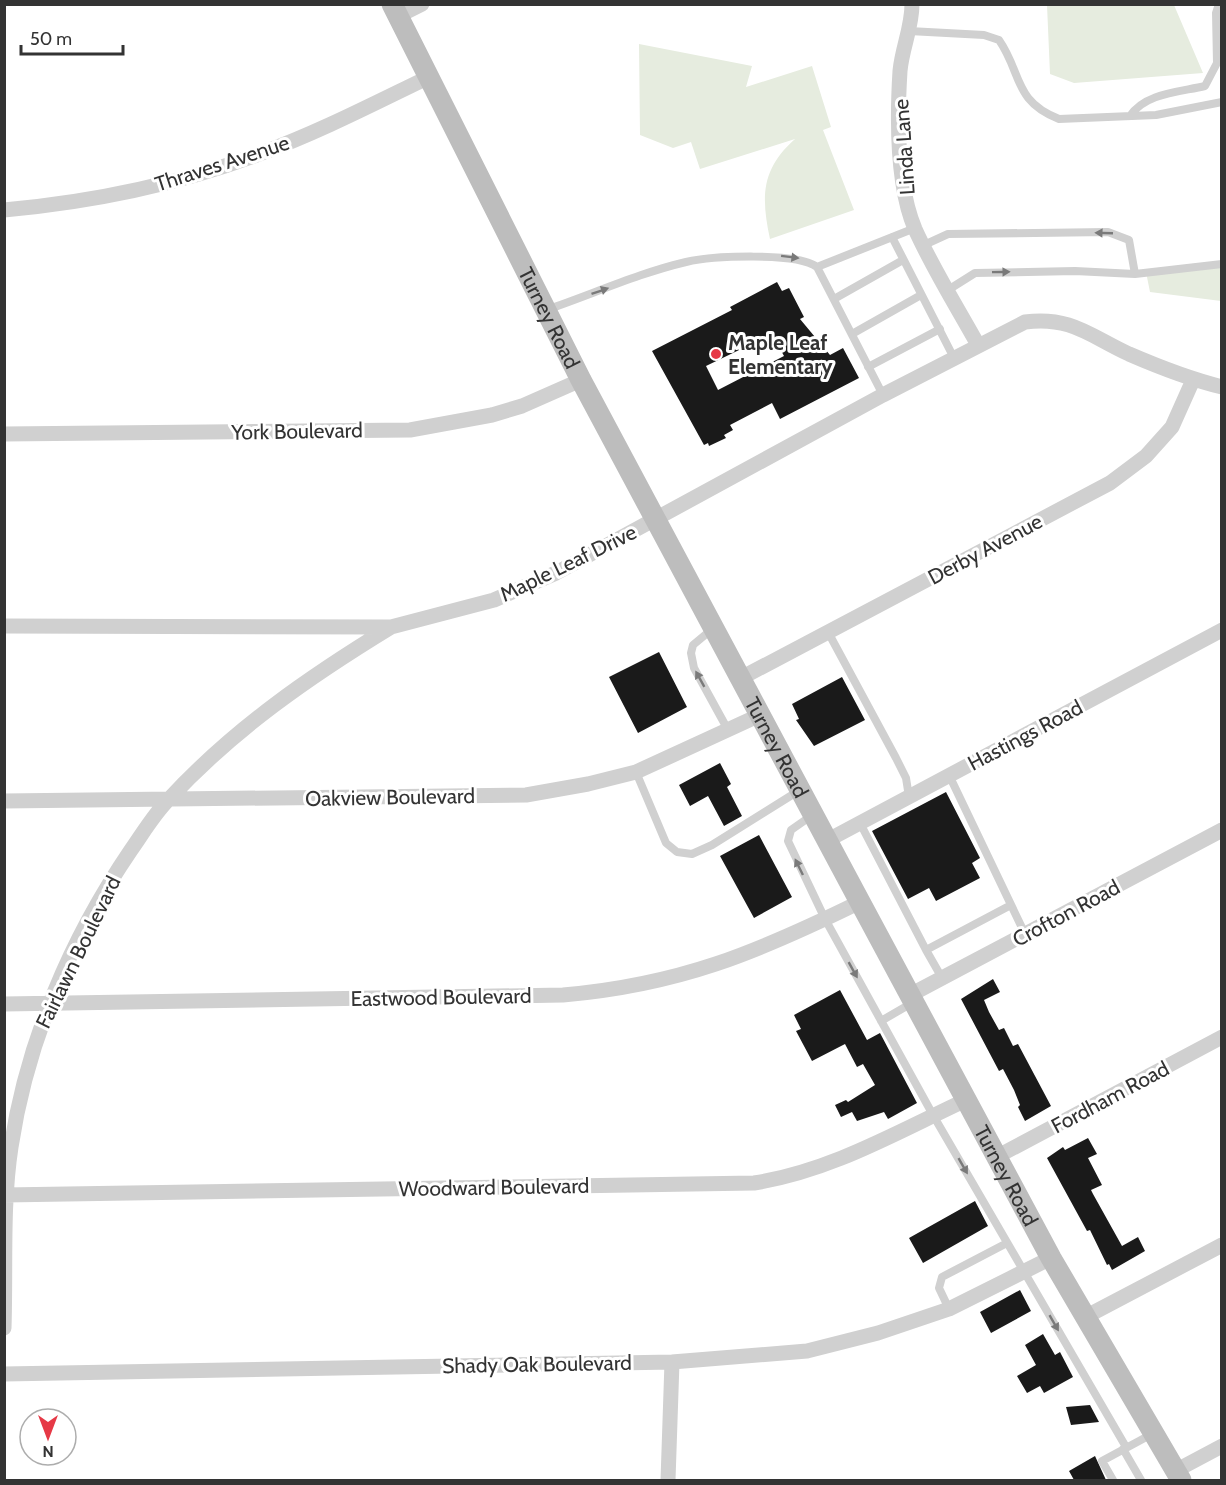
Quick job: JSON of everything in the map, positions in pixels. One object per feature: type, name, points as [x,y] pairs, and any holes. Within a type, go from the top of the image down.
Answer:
[{"type":"main road","name":"Turney Road","points":[[395,10],[581,380],[1052,1258],[1178,1476]]},
{"type":"street","points":[[395,10],[422,4]]},
{"type":"street","name":"Linda Lane","points":[[912,4],[909,31],[904,44],[900,71],[903,187],[915,228],[978,345]]},
{"type":"street","name":"Thraves Avenue","points":[[4,210],[144,189],[213,170],[312,133],[428,78]]},
{"type":"street","name":"Maple Leaf Drive","points":[[4,626],[391,627],[460,610],[525,589],[883,395],[1025,322],[1047,320],[1083,329],[1128,353],[1193,380]]},
{"type":"street","name":"York Boulevard","points":[[4,434],[410,430],[492,416],[522,406],[581,380]]},
{"type":"street","points":[[1193,380],[1221,387]]},
{"type":"street","name":"Derby Avenue","points":[[741,678],[1110,483],[1146,456],[1172,427],[1193,380]]},
{"type":"street","name":"Fairlawn Boulevard","points":[[4,1328],[6,1195],[11,1147],[18,1113],[49,1003],[111,880],[168,799],[280,699],[314,674],[391,627]]},
{"type":"street","name":"Hastings Road","points":[[828,840],[1221,630]]},
{"type":"street","name":"Oakview Boulevard","points":[[4,801],[526,795],[588,784],[636,772],[760,715]]},
{"type":"street","name":"Crofton Road","points":[[912,999],[942,978],[1221,830]]},
{"type":"street","name":"Eastwood Boulevard","points":[[4,1004],[563,995],[612,990],[668,980],[735,959],[860,902]]},
{"type":"street","name":"Fordham Road","points":[[998,1156],[1221,1037]]},
{"type":"street","name":"Woodward Boulevard","points":[[6,1195],[754,1183],[782,1179],[837,1160],[884,1141],[966,1100]]},
{"type":"street","points":[[1087,1316],[1221,1245]]},
{"type":"street","name":"Shady Oak Boulevard","points":[[4,1374],[672,1362],[807,1351],[878,1333],[949,1309],[1052,1258]]},
{"type":"street","points":[[668,1480],[672,1362]]},
{"type":"street","points":[[1178,1476],[1221,1446]]},
{"type":"lane","points":[[1130,116],[1134,110],[1151,99],[1205,86],[1217,63],[1216,14],[1219,4]]},
{"type":"lane","points":[[909,31],[984,35],[999,40],[1020,88],[1044,113],[1059,119],[1156,115],[1221,102]]},
{"type":"lane","points":[[817,267],[915,228]]},
{"type":"lane","points":[[924,245],[948,234],[1108,232],[1128,240],[1135,274]]},
{"type":"lane","points":[[892,237],[954,358]]},
{"type":"lane","points":[[545,310],[687,262],[779,256],[809,260],[817,267],[883,395]]},
{"type":"lane","points":[[834,299],[903,260]]},
{"type":"lane","points":[[948,290],[975,273],[1075,271],[1135,274],[1221,264]]},
{"type":"lane","points":[[852,334],[921,294]]},
{"type":"lane","points":[[868,367],[940,329]]},
{"type":"lane","points":[[714,628],[698,639],[691,653],[694,668],[728,730]]},
{"type":"lane","points":[[828,632],[906,778],[909,797]]},
{"type":"lane","points":[[636,772],[666,843],[676,852],[692,854],[712,845],[801,789]]},
{"type":"lane","points":[[949,775],[1025,934]]},
{"type":"lane","points":[[815,814],[791,830],[788,841],[825,919],[933,1115],[1125,1448],[1141,1480]]},
{"type":"lane","points":[[860,823],[942,978]]},
{"type":"lane","points":[[926,950],[1011,905]]},
{"type":"lane","points":[[881,1021],[912,999]]},
{"type":"lane","points":[[949,1309],[939,1288],[942,1277],[1007,1244]]},
{"type":"lane","points":[[1113,1480],[1102,1461],[1154,1433]]},
{"type":"shaded area","points":[[1047,5],[1174,5],[1203,73],[1074,83],[1050,74]]},
{"type":"shaded area","points":[[639,44],[752,66],[746,87],[812,66],[831,127],[823,130],[854,210],[770,239],[765,210],[766,184],[775,161],[795,139],[700,169],[691,142],[673,148],[640,135]]},
{"type":"shaded area","points":[[1221,264],[1221,301],[1150,292],[1146,272]]},
{"type":"building","points":[[777,282],[782,291],[789,288],[804,317],[800,319],[830,355],[843,348],[859,378],[780,419],[772,403],[730,425],[733,430],[724,435],[726,438],[709,446],[708,443],[704,445],[652,351],[732,310],[730,307]],"holes":[[[772,334],[784,356],[718,390],[706,366]]]},
{"type":"building","points":[[659,652],[687,707],[638,733],[609,677]]},
{"type":"building","points":[[842,677],[865,720],[814,746],[796,720],[799,719],[792,704]]},
{"type":"building","points":[[720,763],[731,784],[727,787],[742,816],[724,826],[708,796],[690,806],[679,785]]},
{"type":"building","points":[[946,792],[980,858],[972,863],[980,878],[936,901],[929,888],[908,899],[872,831]]},
{"type":"building","points":[[759,835],[792,897],[754,918],[720,856]]},
{"type":"building","points":[[993,979],[1000,992],[984,1000],[989,1012],[999,1030],[1004,1028],[1013,1046],[1018,1044],[1051,1106],[1025,1121],[1018,1107],[1020,1105],[1014,1090],[1003,1069],[999,1071],[961,999]]},
{"type":"building","points":[[840,990],[867,1040],[880,1033],[917,1103],[888,1119],[884,1112],[857,1121],[852,1112],[841,1117],[835,1105],[846,1100],[848,1102],[875,1085],[863,1064],[857,1067],[845,1044],[812,1061],[796,1031],[801,1029],[794,1015]]},
{"type":"building","points":[[1088,1138],[1097,1154],[1088,1158],[1102,1185],[1091,1190],[1093,1194],[1122,1246],[1138,1237],[1145,1251],[1112,1270],[1109,1264],[1107,1265],[1090,1230],[1087,1231],[1047,1158],[1063,1147],[1065,1150]]},
{"type":"building","points":[[975,1201],[988,1226],[923,1263],[909,1238]]},
{"type":"building","points":[[1020,1290],[1031,1311],[991,1333],[980,1312]]},
{"type":"building","points":[[1043,1334],[1055,1355],[1060,1352],[1073,1377],[1044,1393],[1040,1386],[1027,1393],[1017,1376],[1036,1365],[1025,1345]]},
{"type":"building","points":[[1090,1405],[1099,1422],[1071,1425],[1066,1407]]},
{"type":"building","points":[[1095,1456],[1106,1480],[1074,1480],[1069,1471]]},
{"type":"place","name":"Maple Leaf Elementary","points":[[716,354]]}]
